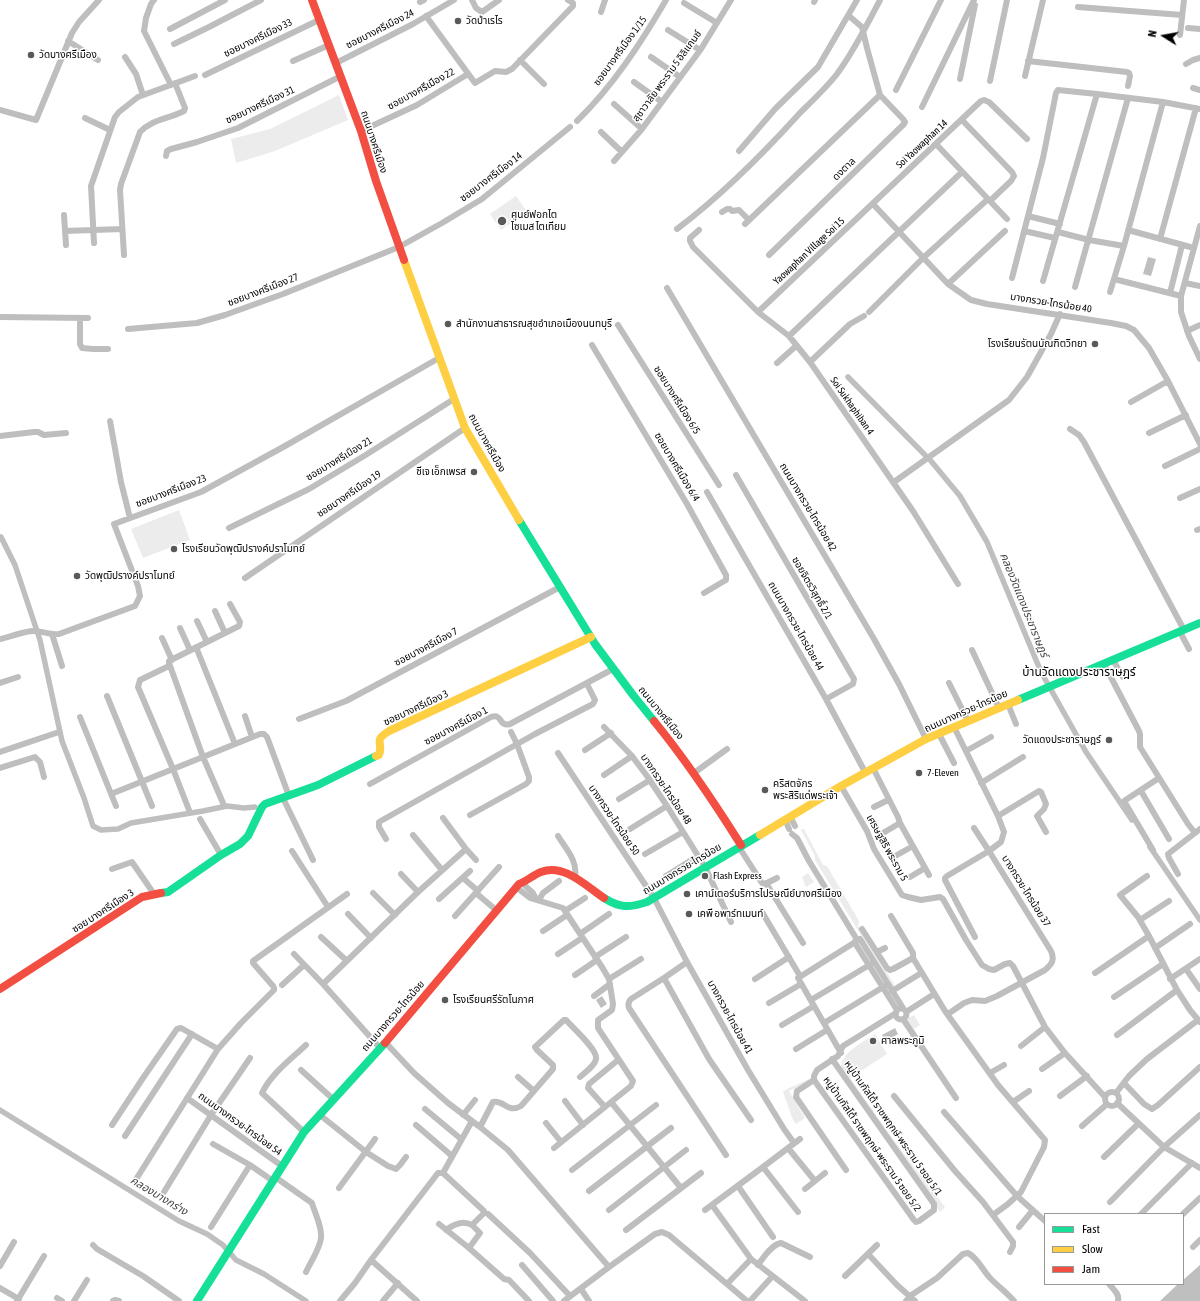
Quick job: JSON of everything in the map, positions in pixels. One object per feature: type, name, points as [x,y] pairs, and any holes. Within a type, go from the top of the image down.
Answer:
[{"type":"street","points":[[0,111],[36,120],[68,41],[79,22],[99,0]]},
{"type":"street","points":[[124,255],[120,190],[140,132],[144,127],[152,122],[180,113],[185,108],[144,31],[146,18],[154,0]]},
{"type":"street","points":[[170,29],[225,0]]},
{"type":"street","points":[[174,44],[261,0]]},
{"type":"street","name":"ถนนบางศรีเมือง","points":[[312,0],[361,131],[376,181],[399,247],[465,428],[591,637],[614,669],[677,749],[721,813],[740,846]]},
{"type":"street","name":"ซอยบางศรีเมือง 24","points":[[336,63],[454,0]]},
{"type":"street","points":[[472,0],[476,8],[482,12],[499,0]]},
{"type":"street","name":"ซอยบางศรีเมือง 22","points":[[426,16],[475,83],[495,71],[509,71],[573,6],[573,3],[568,0]]},
{"type":"street","points":[[601,12],[605,0]]},
{"type":"street","name":"ซอยบางศรีเมือง 1/15","points":[[577,121],[618,74],[666,0]]},
{"type":"street","name":"สุชาวาลัย พระราม 5 อิลิแกนซ์","points":[[614,161],[642,129],[700,50],[731,0]]},
{"type":"street","points":[[739,151],[776,109],[818,67],[857,0]]},
{"type":"street","points":[[677,229],[704,209],[770,146],[836,74],[863,31],[880,0]]},
{"type":"street","points":[[896,90],[942,0]]},
{"type":"street","points":[[960,80],[975,0]]},
{"type":"street","points":[[922,107],[975,0]]},
{"type":"street","points":[[990,81],[1007,0]]},
{"type":"street","points":[[1025,76],[1043,0]]},
{"type":"street","points":[[1180,36],[1184,0]]},
{"type":"street","points":[[684,3],[717,23]]},
{"type":"street","points":[[1078,7],[1182,15]]},
{"type":"street","name":"ดงตาล","points":[[769,255],[904,124],[903,119],[880,95],[862,27],[849,16]]},
{"type":"street","name":"ซอยบางศรีเมือง 33","points":[[205,75],[319,20]]},
{"type":"street","points":[[1188,28],[1200,29]]},
{"type":"street","points":[[668,30],[700,50]]},
{"type":"street","points":[[68,41],[98,60]]},
{"type":"street","points":[[293,61],[329,45]]},
{"type":"street","points":[[125,57],[136,74],[143,95]]},
{"type":"street","points":[[651,57],[680,77]]},
{"type":"street","points":[[1186,64],[1200,58]]},
{"type":"street","points":[[520,60],[544,84]]},
{"type":"street","points":[[1028,61],[1127,72],[1130,76],[1128,86]]},
{"type":"street","name":"ซอยบางศรีเมือง 22","points":[[361,131],[416,105],[468,74]]},
{"type":"street","points":[[94,243],[92,181],[115,117],[138,96],[195,76]]},
{"type":"street","name":"ซอยบางศรีเมือง 31","points":[[166,156],[171,148],[197,142],[238,128],[341,76]]},
{"type":"street","points":[[634,82],[662,102]]},
{"type":"street","points":[[1192,88],[1200,90]]},
{"type":"street","points":[[1012,278],[1043,158],[1056,93],[1058,90],[1163,102],[1198,109],[1160,240]]},
{"type":"street","points":[[1044,281],[1098,94]]},
{"type":"street","points":[[722,212],[727,209],[732,211],[739,210],[747,222],[880,95]]},
{"type":"street","points":[[1075,287],[1128,98]]},
{"type":"street","name":"Soi Yaowaphan 14","points":[[873,204],[981,101],[984,100],[989,102],[1026,139]]},
{"type":"street","points":[[1110,292],[1163,102]]},
{"type":"street","points":[[614,104],[642,129]]},
{"type":"street","points":[[85,118],[110,130]]},
{"type":"street","points":[[810,362],[850,324],[867,314],[923,258],[1011,181],[1014,176],[1012,172],[962,120]]},
{"type":"street","name":"ซอยบางศรีเมือง 14","points":[[399,247],[442,224],[482,198],[570,127]]},
{"type":"street","points":[[601,132],[622,152]]},
{"type":"street","points":[[936,144],[1007,219]]},
{"type":"street","points":[[789,336],[962,172]]},
{"type":"street","name":"บางกรวย-ไทรน้อย 40","points":[[873,204],[948,284],[971,300],[1111,323],[1126,326],[1134,330],[1149,348],[1168,381],[1200,444]]},
{"type":"street","name":"Yaowaphan Village Soi 15","points":[[758,312],[873,204]]},
{"type":"street","points":[[64,215],[66,245]]},
{"type":"street","points":[[1028,216],[1060,224]]},
{"type":"street","points":[[1200,226],[1196,250],[1181,296],[1181,312],[1187,331],[1200,356]]},
{"type":"street","points":[[65,231],[122,229]]},
{"type":"street","name":"Soi Sukhaphiban 4","points":[[699,230],[690,238],[690,242],[693,247],[758,312],[789,336],[810,362],[894,482],[958,584]]},
{"type":"street","points":[[1128,230],[1196,250]]},
{"type":"street","points":[[948,284],[1005,231]]},
{"type":"street","points":[[1024,231],[1124,246]]},
{"type":"street","points":[[1170,293],[1182,245]]},
{"type":"street","name":"ซอยบางศรีเมือง 27","points":[[128,329],[197,323],[225,315],[283,294],[399,247]]},
{"type":"street","points":[[1114,279],[1181,296]]},
{"type":"street","points":[[1185,282],[1200,286]]},
{"type":"street","name":"ถนนบางกรวย-ไทรน้อย 42","points":[[667,288],[900,684],[926,739]]},
{"type":"street","points":[[894,482],[1009,400],[1027,377],[1051,334],[1060,314]]},
{"type":"street","points":[[0,318],[88,318]]},
{"type":"street","points":[[80,318],[80,344],[82,348],[93,350],[108,348]]},
{"type":"street","name":"ซอยบางศรีเมือง 6/5","points":[[618,325],[718,485]]},
{"type":"street","points":[[1187,331],[1200,325]]},
{"type":"street","name":"ซอยบางศรีเมือง 6/4","points":[[592,345],[687,504],[726,575],[726,580],[704,593]]},
{"type":"street","points":[[777,363],[796,346]]},
{"type":"street","name":"ซอยบางศรีเมือง 23","points":[[0,640],[38,631],[59,634],[135,606],[140,596],[138,586],[114,524],[201,492],[439,358]]},
{"type":"street","points":[[1131,402],[1168,381]]},
{"type":"street","name":"ซอยบางศรีเมือง 21","points":[[228,528],[309,490],[454,399]]},
{"type":"street","points":[[1149,433],[1186,415]]},
{"type":"street","points":[[110,422],[130,518]]},
{"type":"street","name":"ซอยบางศรีเมือง 19","points":[[245,578],[465,428]]},
{"type":"street","points":[[1070,429],[1084,442],[1182,631],[1189,649]]},
{"type":"street","points":[[0,436],[34,432],[44,435],[66,433]]},
{"type":"street","points":[[1165,466],[1200,449]]},
{"type":"street","name":"ซอยจิตรวิสุทธื์ 2/1","points":[[736,475],[854,679],[853,684],[826,699]]},
{"type":"street","points":[[1180,498],[1200,489]]},
{"type":"street","name":"ถนนบางกรวย-ไทรน้อย 44","points":[[706,492],[826,699],[864,772]]},
{"type":"street","name":"ซอยบางศรีเมือง 7","points":[[299,719],[346,701],[560,587]]},
{"type":"street","points":[[189,810],[138,687],[140,680],[193,649],[239,626],[240,624],[230,604]]},
{"type":"street","points":[[215,611],[225,633]]},
{"type":"street","points":[[197,621],[207,642]]},
{"type":"street","name":"ถนนบางกรวย-ไทรน้อย","points":[[197,1301],[304,1132],[456,960],[496,910],[519,885],[534,874],[548,870],[560,871],[575,877],[612,902],[625,906],[637,906],[654,898],[864,772],[926,739],[1200,623]]},
{"type":"street","points":[[180,628],[193,649],[235,744]]},
{"type":"street","points":[[52,634],[62,666]]},
{"type":"street","name":"ซอยบางศรีเมือง 3","points":[[240,844],[248,836],[262,807],[265,804],[318,785],[379,755],[381,752],[378,740],[383,734],[591,637]]},
{"type":"street","points":[[162,638],[203,757],[222,803]]},
{"type":"street","points":[[972,650],[999,708]]},
{"type":"street","points":[[1113,660],[1123,677]]},
{"type":"street","points":[[1104,664],[1139,730],[1140,747],[1159,778],[1197,831],[1168,854],[1178,874]]},
{"type":"street","name":"ซอยบางศรีเมือง 1","points":[[370,784],[492,717],[498,717],[503,724],[510,724],[614,669]]},
{"type":"street","points":[[0,683],[18,677]]},
{"type":"street","points":[[949,683],[968,721]]},
{"type":"street","points":[[386,840],[379,827],[379,822],[517,744],[593,704],[595,700],[587,684]]},
{"type":"street","points":[[107,696],[152,806]]},
{"type":"street","points":[[1008,704],[1016,724]]},
{"type":"street","points":[[245,716],[252,737]]},
{"type":"street","points":[[80,717],[116,806]]},
{"type":"street","name":"บางกรวย-ไทรน้อย 48","points":[[604,727],[632,756],[667,806],[705,867],[731,922]]},
{"type":"street","name":"บางกรวย-ไทรน้อย 37","points":[[954,727],[998,816],[1004,832],[1004,838],[1001,842],[989,851],[1052,951],[1052,963],[1045,970],[1022,983]]},
{"type":"street","points":[[0,752],[59,732]]},
{"type":"street","points":[[470,815],[529,781],[529,777],[517,744],[511,732]]},
{"type":"street","points":[[111,794],[252,737],[264,734],[267,737],[286,797],[314,860]]},
{"type":"street","points":[[585,750],[611,734]]},
{"type":"street","points":[[939,734],[954,763]]},
{"type":"street","points":[[966,751],[991,737]]},
{"type":"street","points":[[694,773],[727,749]]},
{"type":"street","name":"บางกรวย-ไทรน้อย 50","points":[[558,753],[654,898]]},
{"type":"street","points":[[604,775],[632,756]]},
{"type":"street","points":[[0,768],[35,757],[40,762],[44,777]]},
{"type":"street","points":[[981,783],[1023,757]]},
{"type":"street","points":[[873,768],[900,823],[929,875]]},
{"type":"street","points":[[1153,850],[1124,801],[1159,778]]},
{"type":"street","points":[[619,799],[650,780]]},
{"type":"street","name":"เศรษฐสิริ พระราม 5","points":[[840,786],[867,831],[874,849],[902,895],[908,898],[921,900],[936,896],[940,897],[943,899],[982,965],[994,970],[1005,964],[1010,963],[1013,966],[1045,1027],[1106,1100]]},
{"type":"street","points":[[998,816],[1039,791],[1046,804],[1044,809],[1038,814],[1038,818],[1046,832]]},
{"type":"street","points":[[1141,791],[1169,839]]},
{"type":"street","points":[[874,807],[888,800]]},
{"type":"street","points":[[630,829],[667,806]]},
{"type":"street","points":[[200,818],[221,855]]},
{"type":"street","points":[[443,818],[476,860]]},
{"type":"street","points":[[787,818],[809,861],[885,986],[901,1011],[907,1016],[903,1019]]},
{"type":"street","points":[[883,833],[900,823]]},
{"type":"street","points":[[974,828],[989,851],[945,878],[946,884],[975,938]]},
{"type":"street","points":[[645,854],[683,832]]},
{"type":"street","points":[[413,835],[442,870]]},
{"type":"street","points":[[558,836],[574,861],[575,877]]},
{"type":"street","name":"ซอย บางศรีเมือง 3","points":[[0,989],[142,897],[168,892],[221,855],[240,844]]},
{"type":"street","points":[[740,846],[762,883],[766,883],[803,943]]},
{"type":"street","points":[[897,855],[913,846]]},
{"type":"street","points":[[323,984],[418,892],[466,849]]},
{"type":"street","points":[[292,851],[328,907]]},
{"type":"street","points":[[666,876],[698,856]]},
{"type":"street","points":[[112,869],[132,862],[154,894]]},
{"type":"street","points":[[455,916],[499,868]]},
{"type":"street","points":[[910,877],[925,868]]},
{"type":"street","points":[[439,899],[470,871]]},
{"type":"street","points":[[401,874],[418,892]]},
{"type":"street","points":[[1116,1093],[1147,1060],[1199,1021],[1170,979],[1156,948],[1140,920],[1120,895],[1147,876]]},
{"type":"street","points":[[463,878],[496,910]]},
{"type":"street","points":[[766,883],[777,878]]},
{"type":"street","points":[[537,899],[559,881]]},
{"type":"street","points":[[519,885],[530,898],[563,908],[610,981],[613,1007],[612,1010],[598,1020],[597,1025],[618,1060],[633,1080],[633,1083],[611,1102],[554,1148]]},
{"type":"street","points":[[373,893],[395,915]]},
{"type":"street","points":[[135,1181],[218,1049],[274,988],[253,963],[253,961],[347,894]]},
{"type":"street","points":[[543,931],[585,898]]},
{"type":"street","name":"บางกรวย-ไทรน้อย 41","points":[[654,898],[748,1070],[794,1143]]},
{"type":"street","points":[[1140,920],[1169,901]]},
{"type":"street","points":[[762,912],[800,976],[798,979],[840,1053]]},
{"type":"street","points":[[348,914],[371,938]]},
{"type":"street","points":[[558,954],[609,914]]},
{"type":"street","points":[[891,916],[913,953],[913,958],[928,984],[948,1014],[990,1073],[1044,1139],[1044,1147],[1024,1186],[1017,1196],[993,1215]]},
{"type":"street","points":[[1156,948],[1190,924]]},
{"type":"street","points":[[862,929],[887,968],[890,970],[913,958]]},
{"type":"street","points":[[1095,972],[1149,936]]},
{"type":"street","points":[[321,937],[348,961]]},
{"type":"street","points":[[575,975],[626,937]]},
{"type":"street","points":[[800,976],[857,940]]},
{"type":"street","points":[[877,952],[885,948]]},
{"type":"street","points":[[294,954],[382,1045],[448,1103],[480,1126],[508,1150],[609,1267]]},
{"type":"street","points":[[755,979],[789,957]]},
{"type":"street","points":[[594,996],[610,981],[641,959]]},
{"type":"street","points":[[1170,979],[1200,960]]},
{"type":"street","points":[[688,962],[630,999],[628,1004],[629,1008],[726,1155]]},
{"type":"street","points":[[782,1025],[871,963]]},
{"type":"street","points":[[1114,997],[1163,964]]},
{"type":"street","points":[[282,985],[304,965]]},
{"type":"street","points":[[1186,969],[1200,989]]},
{"type":"street","points":[[892,991],[918,975]]},
{"type":"street","points":[[664,978],[709,1058],[751,1120]]},
{"type":"street","points":[[948,1014],[964,1003],[972,1000],[985,1001],[1022,983]]},
{"type":"street","points":[[770,1003],[801,984]]},
{"type":"street","points":[[885,986],[892,991],[901,1011]]},
{"type":"street","points":[[824,1023],[885,986]]},
{"type":"street","points":[[1117,1035],[1177,990]]},
{"type":"street","points":[[846,1170],[796,1097],[797,1091],[814,1080],[817,1070],[838,1056],[843,1046],[847,1043],[901,1011],[931,996]]},
{"type":"street","points":[[901,1011],[897,1018],[903,1019],[956,1098]]},
{"type":"street","points":[[480,1126],[493,1102],[498,1102],[510,1108],[517,1108],[521,1106],[553,1068],[536,1047],[564,1020],[566,1020],[596,1054],[594,1065],[580,1077]]},
{"type":"street","points":[[1021,1046],[1045,1027]]},
{"type":"street","points":[[112,1125],[177,1029],[181,1028],[218,1049]]},
{"type":"street","points":[[796,1049],[827,1030]]},
{"type":"street","points":[[125,1136],[192,1034]]},
{"type":"street","points":[[304,1132],[262,1094],[271,1079],[306,1045]]},
{"type":"street","points":[[1042,1069],[1065,1052]]},
{"type":"street","points":[[164,1192],[211,1115],[250,1058]]},
{"type":"street","name":"หมู่บ้านกัสโต้ ราชพฤกษ์-พระราม 5 ซอย 5/1","points":[[832,1059],[934,1204],[934,1210],[919,1221],[916,1222],[914,1220]]},
{"type":"street","points":[[605,1107],[588,1088],[588,1086],[618,1060]]},
{"type":"street","points":[[990,1073],[1004,1065]]},
{"type":"street","points":[[1124,1083],[1144,1104],[1152,1109],[1200,1067]]},
{"type":"street","points":[[301,1070],[333,1099]]},
{"type":"street","points":[[1060,1096],[1087,1076]]},
{"type":"street","points":[[518,1077],[534,1091]]},
{"type":"street","name":"หมู่บ้านกัสโต้ ราชพฤกษ์-พระราม 5 ซอย 5/2","points":[[814,1080],[914,1220]]},
{"type":"street","points":[[1013,1102],[1029,1091]]},
{"type":"street","points":[[1082,1126],[1106,1100],[1110,1092],[1116,1093]]},
{"type":"street","points":[[1106,1100],[1111,1106],[1117,1103],[1119,1097],[1116,1093]]},
{"type":"street","points":[[894,1096],[955,1172],[993,1215],[1013,1242],[1010,1252]]},
{"type":"street","name":"ถนนบางกรวย-ไทรน้อย 54","points":[[187,1098],[282,1166]]},
{"type":"street","points":[[464,1115],[475,1100]]},
{"type":"street","points":[[565,1101],[583,1124]]},
{"type":"street","points":[[611,1102],[681,1188]]},
{"type":"street","points":[[1117,1103],[1164,1147],[1197,1165],[1142,1213]]},
{"type":"street","points":[[572,1170],[656,1105]]},
{"type":"street","points":[[426,1109],[461,1140]]},
{"type":"street","points":[[944,1112],[1017,1196],[1044,1220]]},
{"type":"street","points":[[320,1114],[366,1152],[388,1166],[396,1169],[406,1157]]},
{"type":"street","points":[[1110,1202],[1164,1147],[1200,1115]]},
{"type":"street","points":[[443,1173],[472,1121]]},
{"type":"street","points":[[546,1123],[561,1142]]},
{"type":"street","points":[[1104,1157],[1138,1124]]},
{"type":"street","points":[[416,1125],[452,1156]]},
{"type":"street","points":[[589,1191],[671,1128]]},
{"type":"street","points":[[339,1188],[376,1139]]},
{"type":"street","points":[[705,1210],[800,1139]]},
{"type":"street","points":[[213,1144],[274,1179],[312,1204],[321,1235],[321,1241],[306,1272]]},
{"type":"street","points":[[788,1148],[815,1181]]},
{"type":"street","points":[[609,1210],[686,1150]]},
{"type":"street","points":[[211,1227],[250,1165]]},
{"type":"street","points":[[763,1167],[798,1212]]},
{"type":"street","points":[[443,1173],[484,1211],[484,1213],[472,1225]]},
{"type":"street","points":[[340,1301],[437,1174],[443,1173]]},
{"type":"street","points":[[626,1230],[701,1173]]},
{"type":"street","points":[[805,1189],[826,1173]]},
{"type":"street","points":[[738,1186],[773,1237]]},
{"type":"street","points":[[1184,1213],[1200,1198]]},
{"type":"street","points":[[712,1205],[751,1259],[804,1301]]},
{"type":"street","points":[[1019,1227],[1033,1210]]},
{"type":"street","points":[[488,1214],[530,1253],[570,1296]]},
{"type":"street","points":[[446,1230],[451,1226],[462,1222],[467,1222],[472,1225],[480,1233],[469,1248]]},
{"type":"street","points":[[439,1224],[504,1279],[509,1280],[529,1301]]},
{"type":"street","points":[[564,1301],[655,1234],[662,1232],[669,1234],[749,1301],[770,1279]]},
{"type":"street","points":[[1193,1246],[1200,1240]]},
{"type":"street","points":[[0,1266],[14,1242]]},
{"type":"street","points":[[758,1265],[777,1244],[784,1244],[810,1257]]},
{"type":"street","points":[[93,1245],[143,1276],[179,1301]]},
{"type":"street","points":[[845,1276],[877,1245]]},
{"type":"street","points":[[908,1298],[937,1278],[963,1254],[968,1253],[991,1279],[1014,1301]]},
{"type":"street","points":[[868,1254],[908,1298],[915,1301]]},
{"type":"street","points":[[0,1288],[18,1300],[35,1274],[44,1256]]},
{"type":"street","points":[[727,1284],[751,1259]]},
{"type":"street","points":[[371,1260],[416,1301]]},
{"type":"street","points":[[522,1265],[553,1301]]},
{"type":"street","points":[[74,1301],[87,1280]]},
{"type":"street","points":[[383,1301],[398,1283]]},
{"type":"street","points":[[1109,1285],[1118,1294],[1118,1301]]},
{"type":"street","points":[[581,1289],[589,1301]]},
{"type":"street","points":[[113,1301],[119,1301]]},
{"type":"shaded area","points":[[339,95],[348,120],[275,151],[236,163],[231,139],[270,129]]},
{"type":"shaded area","points":[[516,196],[527,212],[501,230],[490,214]]},
{"type":"shaded area","points":[[1148,257],[1156,259],[1151,276],[1143,274]]},
{"type":"shaded area","points":[[179,510],[190,540],[143,558],[131,529]]},
{"type":"shaded area","points":[[804,829],[823,865],[827,866],[859,921],[858,926],[894,984],[894,987],[815,860],[815,856],[801,830]]},
{"type":"shaded area","points":[[808,873],[814,882],[806,887],[802,877]]},
{"type":"shaded area","points":[[602,996],[607,1004],[601,1008],[596,1000]]},
{"type":"shaded area","points":[[914,1015],[920,1025],[914,1029],[908,1021],[908,1018]]},
{"type":"shaded area","points":[[895,1028],[898,1034],[890,1039],[888,1037],[885,1040],[882,1035]]},
{"type":"shaded area","points":[[875,1034],[887,1054],[850,1078],[895,1142],[945,1207],[940,1212],[841,1067],[849,1052]]},
{"type":"shaded area","points":[[809,1079],[808,1082],[789,1091],[805,1118],[796,1124],[793,1120],[783,1092]]},
{"type":"shaded area","points":[[1200,1265],[1200,1301],[1160,1301],[1177,1285],[1184,1285],[1184,1279]]},
{"type":"waterway","name":"คลองวัดแดงประชาราษฎร์","points":[[848,377],[925,455]]},
{"type":"waterway","name":"คลองวัดแดงประชาราษฎร์","points":[[931,461],[960,496],[987,542],[1041,672],[1086,752],[1132,820]]},
{"type":"waterway","points":[[0,538],[1,537],[15,565],[40,640],[62,741],[93,826],[101,830],[118,829],[131,823],[227,806],[244,808],[255,807]]},
{"type":"waterway","name":"คลองวัดแดงประชาราษฎร์","points":[[1150,847],[1200,920]]},
{"type":"waterway","name":"คลองบางกร่าง","points":[[0,1110],[179,1221],[207,1234],[223,1245],[236,1260],[264,1274],[306,1301]]},
{"type":"traffic: fast","points":[[519,520],[595,644],[654,721]]},
{"type":"traffic: fast","points":[[1018,700],[1200,623]]},
{"type":"traffic: fast","points":[[161,893],[168,892],[221,855],[240,844],[248,836],[262,807],[265,804],[318,785],[376,756]]},
{"type":"traffic: fast","points":[[604,898],[615,904],[625,906],[647,902],[760,835]]},
{"type":"traffic: fast","points":[[197,1301],[304,1132],[385,1043]]},
{"type":"traffic: slow","points":[[404,260],[465,428],[519,520]]},
{"type":"traffic: slow","points":[[376,756],[379,755],[381,737],[389,731],[591,637]]},
{"type":"traffic: slow","points":[[760,835],[841,786],[926,739],[1018,700]]},
{"type":"traffic: jam","points":[[312,0],[361,131],[376,181],[404,260]]},
{"type":"traffic: jam","points":[[654,721],[721,813],[741,845]]},
{"type":"traffic: jam","points":[[385,1043],[519,884],[541,872],[550,870],[558,871],[574,877],[604,898]]},
{"type":"traffic: jam","points":[[0,989],[142,897],[161,893]]},
{"type":"place","name":"วัดป่าเรไร","points":[[458,21]]},
{"type":"place","name":"วัดบางศรีเมือง","points":[[31,55]]},
{"type":"place","name":"ศูนย์ฟอกไต ไซเมส ไตเทียม","points":[[502,221]]},
{"type":"place","name":"สำนักงานสาธารณสุขอำเภอเมืองนนทบุรี","points":[[448,324]]},
{"type":"place","name":"โรงเรียนรัตนบัณฑิตวิทยา","points":[[1095,344]]},
{"type":"place","name":"ซีเจ เอ็กเพรส","points":[[474,472]]},
{"type":"place","name":"โรงเรียนวัดพุฒิปรางค์ปราโมทย์","points":[[174,549]]},
{"type":"place","name":"วัดพุฒิปรางค์ปราโมทย์","points":[[77,576]]},
{"type":"place","name":"วัดแดงประชาราษฎร์","points":[[1109,740]]},
{"type":"place","name":"7-Eleven","points":[[919,773]]},
{"type":"place","name":"คริสตจักร พระสิริแด่พระเจ้า","points":[[765,790]]},
{"type":"place","name":"Flash Express","points":[[705,876]]},
{"type":"place","name":"เคาน์เตอร์บริการไปรษณีย์บางศรีเมือง","points":[[687,894]]},
{"type":"place","name":"เคพี อพาร์ทเมนท์","points":[[689,914]]},
{"type":"place","name":"โรงเรียนศรีรัตโนภาศ","points":[[445,1000]]},
{"type":"place","name":"ศาลพระภูมิ","points":[[873,1041]]},
{"type":"district","name":"บ้านวัดแดงประชาราษฎร์","points":[[1079,672]]}]
